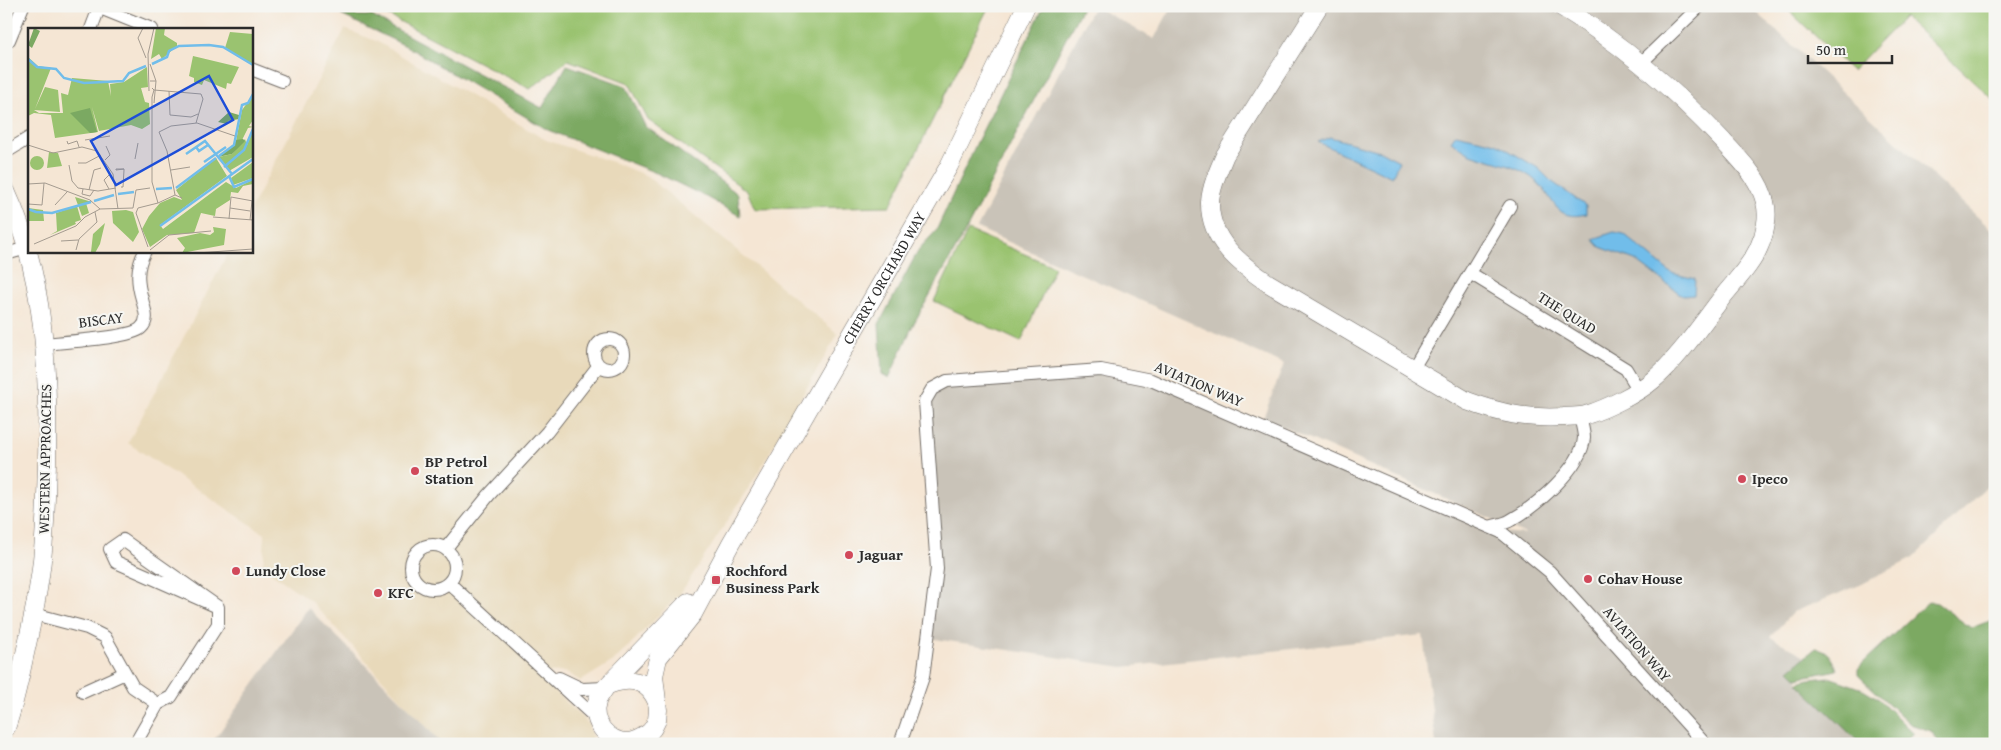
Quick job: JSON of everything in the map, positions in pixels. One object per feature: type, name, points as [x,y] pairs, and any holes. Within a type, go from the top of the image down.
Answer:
[{"type":"street","points":[[9,40],[23,6]]},
{"type":"street","name":"CHERRY ORCHARD WAY","points":[[731,543],[683,609],[608,686],[597,702],[603,732],[613,738],[629,742],[636,741],[643,739],[657,720],[654,676],[658,658],[693,614],[731,543],[949,166],[1026,6]]},
{"type":"street","points":[[1319,6],[1226,155],[1214,185],[1210,202],[1212,218],[1226,249],[1243,266],[1268,283],[1412,370],[1468,401],[1496,412],[1520,417],[1545,418],[1580,416],[1606,407],[1653,380],[1683,348],[1749,264],[1759,247],[1766,226],[1766,204],[1759,184],[1750,171],[1705,122],[1641,62],[1560,6]]},
{"type":"street","points":[[1641,62],[1700,6]]},
{"type":"street","points":[[91,28],[97,7],[150,28]]},
{"type":"street","points":[[252,69],[282,82]]},
{"type":"street","points":[[6,152],[28,139]]},
{"type":"street","name":"WESTERN APPROACHES","points":[[6,191],[27,248],[36,285],[43,344],[48,429],[43,551],[34,614],[13,709],[6,728]]},
{"type":"street","points":[[1412,370],[1510,206]]},
{"type":"street","points":[[6,254],[27,248]]},
{"type":"street","name":"BISCAY","points":[[43,344],[122,335],[142,328],[145,323],[146,314],[137,281],[138,269],[145,252]]},
{"type":"street","name":"THE QUAD","points":[[1470,272],[1626,370],[1638,390]]},
{"type":"street","points":[[446,548],[489,495],[547,432],[600,365]]},
{"type":"street","name":"AVIATION WAY","points":[[900,744],[923,676],[937,568],[925,402],[932,389],[947,381],[1101,370],[1151,380],[1500,532],[1550,572],[1705,744]]},
{"type":"street","points":[[1489,527],[1510,521],[1555,486],[1571,466],[1581,448],[1584,437],[1580,416]]},
{"type":"street","points":[[123,540],[218,607],[116,562],[110,548],[123,540]]},
{"type":"street","points":[[434,544],[446,548],[454,558],[455,572],[449,583],[443,587],[429,589],[417,582],[411,570],[413,557],[422,547],[434,544]]},
{"type":"street","points":[[449,583],[547,673],[603,732]]},
{"type":"street","points":[[135,744],[158,704],[171,698],[218,624],[218,607]]},
{"type":"street","points":[[34,614],[97,632],[109,643],[133,688],[158,704]]},
{"type":"street","points":[[83,692],[125,673]]},
{"type":"street","points":[[547,673],[582,689],[608,686],[623,680],[636,681],[650,690],[657,702]]},
{"type":"shaded area","points":[[1094,6],[1154,39],[1172,6],[1750,6],[1995,233],[1995,478],[1913,558],[1860,585],[1793,612],[1770,637],[1809,658],[1797,683],[1861,744],[1436,744],[1423,635],[1123,667],[928,638],[937,569],[925,401],[947,381],[1101,370],[1151,380],[1500,532],[1526,534],[1263,418],[1284,364],[977,228]]},
{"type":"shaded area","points":[[345,29],[376,41],[546,140],[615,163],[647,176],[838,334],[749,488],[680,594],[615,660],[581,681],[565,672],[547,673],[547,684],[588,723],[594,744],[442,744],[311,601],[263,567],[265,534],[128,443],[228,252],[252,252],[252,206]]},
{"type":"shaded area","points":[[308,608],[413,712],[442,744],[211,744]]},
{"type":"green space","points":[[370,6],[989,6],[890,206],[755,209],[747,191],[648,120],[629,83],[568,60],[530,89]]},
{"type":"green space","points":[[1044,6],[1083,6],[963,236],[914,323],[889,378],[882,374],[879,324],[919,249],[936,231],[978,140]]},
{"type":"green space","points":[[1784,6],[1995,6],[1995,101],[1904,17],[1852,71]]},
{"type":"green space","points":[[341,15],[372,16],[542,108],[567,65],[626,86],[645,126],[738,194],[740,216],[659,174],[548,130],[406,46]]},
{"type":"green space","points":[[968,230],[1055,267],[1021,342],[934,301]]},
{"type":"green space","points":[[1929,601],[1937,603],[1971,628],[1995,619],[1995,744],[1940,744],[1931,731],[1910,724],[1858,675],[1858,669],[1863,663]]},
{"type":"green space","points":[[1816,648],[1824,650],[1830,655],[1837,670],[1797,678],[1789,670]]},
{"type":"green space","points":[[1829,677],[1863,689],[1878,698],[1913,733],[1902,744],[1861,744],[1797,683],[1809,679]]},
{"type":"water","points":[[1456,134],[1496,143],[1538,168],[1551,181],[1586,206],[1586,214],[1576,216],[1562,212],[1544,189],[1531,177],[1516,169],[1468,153],[1451,141]]},
{"type":"water","points":[[1330,137],[1380,151],[1399,161],[1392,177],[1318,142]]},
{"type":"water","points":[[1614,232],[1624,234],[1671,273],[1695,279],[1694,295],[1683,296],[1635,260],[1600,247],[1593,239]]},
{"type":"place","name":"BP Petrol Station","points":[[415,471]]},
{"type":"place","name":"Ipeco","points":[[1742,479]]},
{"type":"place","name":"Jaguar","points":[[849,555]]},
{"type":"place","name":"Lundy Close","points":[[236,571]]},
{"type":"place","name":"Cohav House","points":[[1588,579]]},
{"type":"place","name":"Rochford Business Park","points":[[716,580]]},
{"type":"place","name":"KFC","points":[[378,593]]}]
